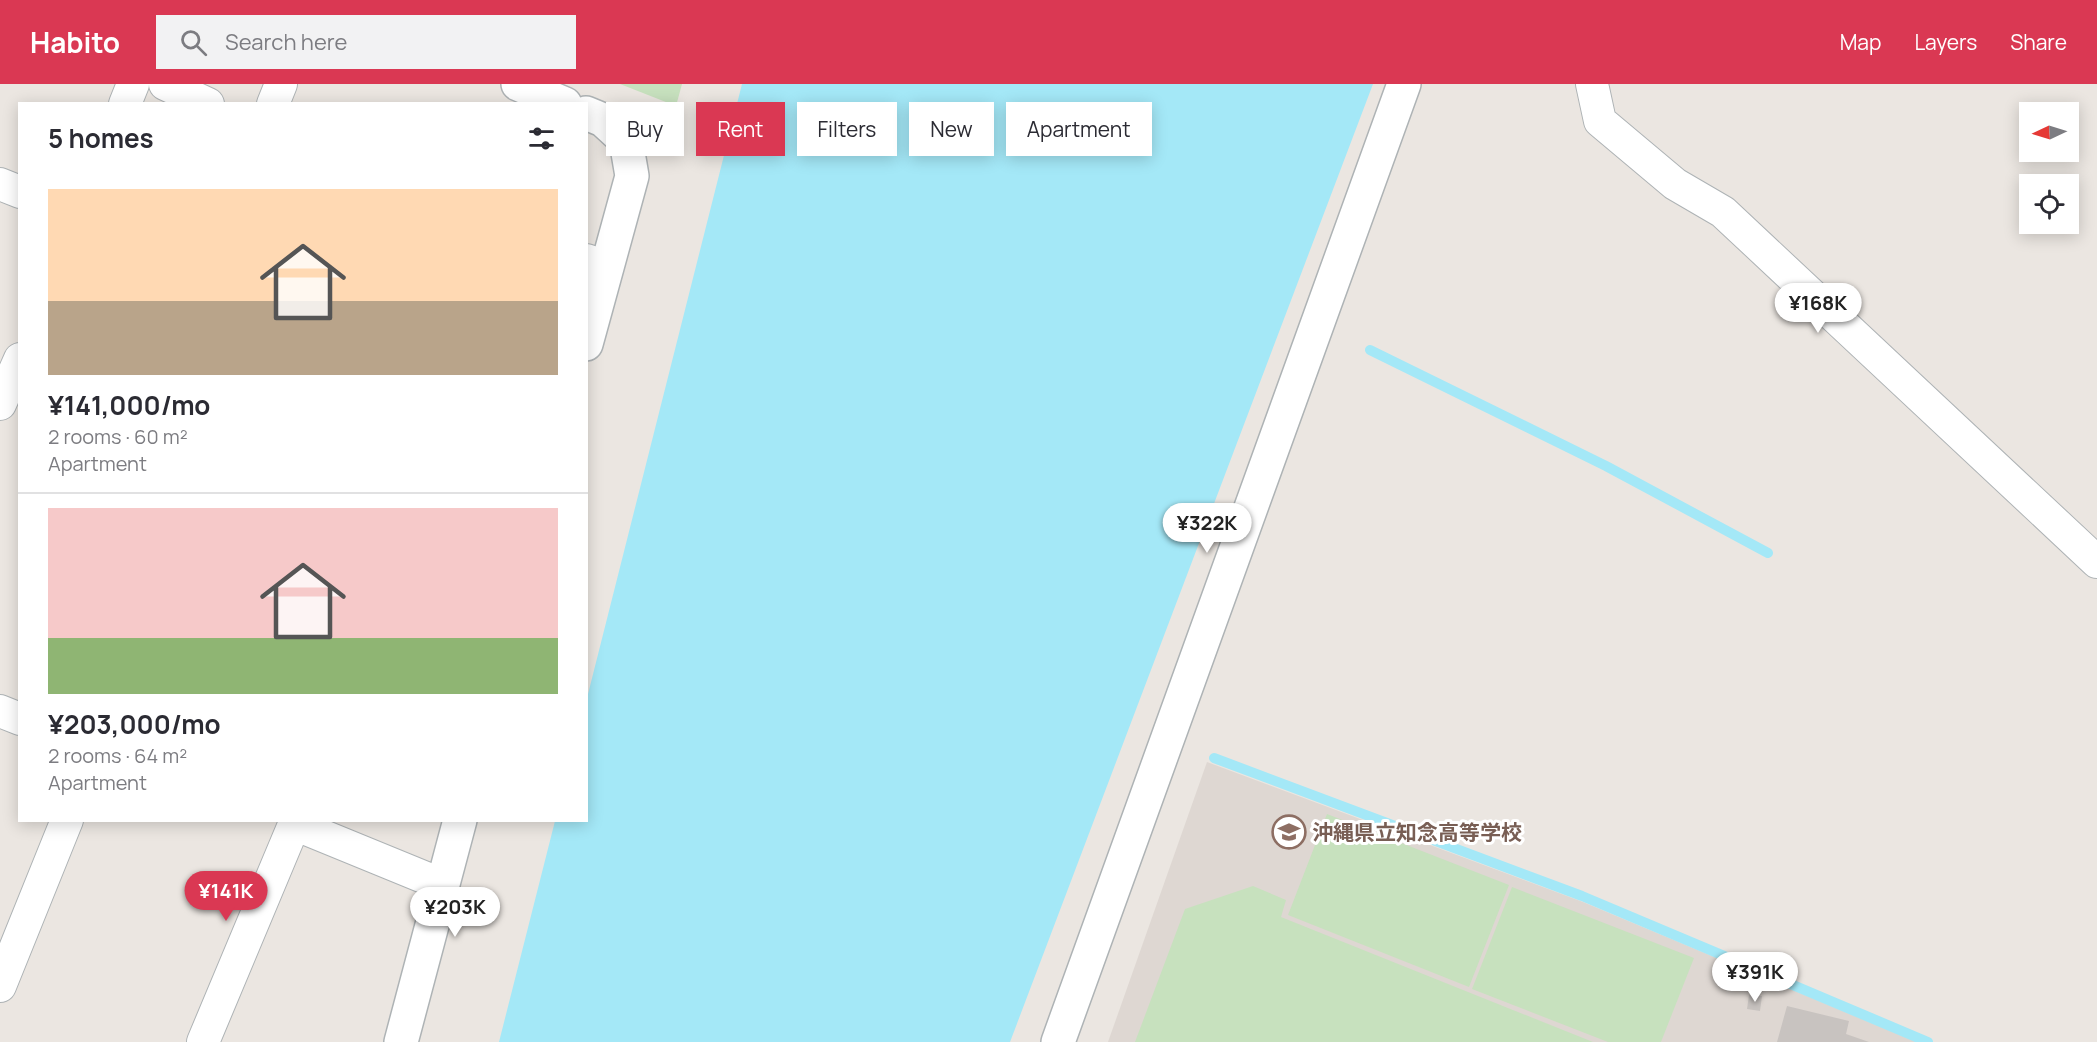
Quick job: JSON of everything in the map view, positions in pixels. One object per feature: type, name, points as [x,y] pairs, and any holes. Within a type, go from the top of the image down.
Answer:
[{"type":"street","points":[[126,102],[133,84]]},
{"type":"street","points":[[165,84],[204,102]]},
{"type":"street","points":[[274,102],[281,84]]},
{"type":"street","points":[[518,84],[560,102]]},
{"type":"street","points":[[1058,1042],[1404,84]]},
{"type":"street","points":[[1587,87],[1600,120],[1675,184],[1723,212],[2097,562]]},
{"type":"street","points":[[588,114],[603,120],[626,141],[632,176],[597,263],[588,329]]},
{"type":"street","points":[[0,184],[18,191]]},
{"type":"street","points":[[0,404],[17,369]]},
{"type":"street","points":[[0,711],[18,718]]},
{"type":"street","points":[[0,986],[66,822]]},
{"type":"street","points":[[203,1042],[295,822],[443,885]]},
{"type":"street","points":[[401,1042],[459,822]]},
{"type":"shaded area","name":"沖縄県立知念高等学校","points":[[1207,762],[1583,902],[1917,1042],[1108,1042]]},
{"type":"green space","points":[[620,84],[682,84],[677,102],[666,102]]},
{"type":"green space","points":[[1327,814],[1509,885],[1469,987],[1288,915]]},
{"type":"green space","points":[[1253,886],[1286,900],[1281,917],[1593,1042],[1135,1042],[1185,909]]},
{"type":"green space","points":[[1512,887],[1694,958],[1661,1042],[1608,1042],[1472,989]]},
{"type":"water","points":[[742,84],[1373,84],[1010,1042],[499,1042],[555,822],[588,822],[588,694],[724,156],[785,156],[785,102],[737,102]]},
{"type":"building","points":[[1749,995],[1762,996],[1760,1011],[1747,1009]]},
{"type":"building","points":[[1787,1006],[1849,1021],[1846,1034],[1869,1042],[1777,1042]]},
{"type":"waterway","points":[[1370,350],[1606,466],[1768,553]]},
{"type":"waterway","points":[[1214,758],[1582,896],[1928,1042]]},
{"type":"place","name":"沖縄県立知念高等学校","points":[[1289,832]]}]
